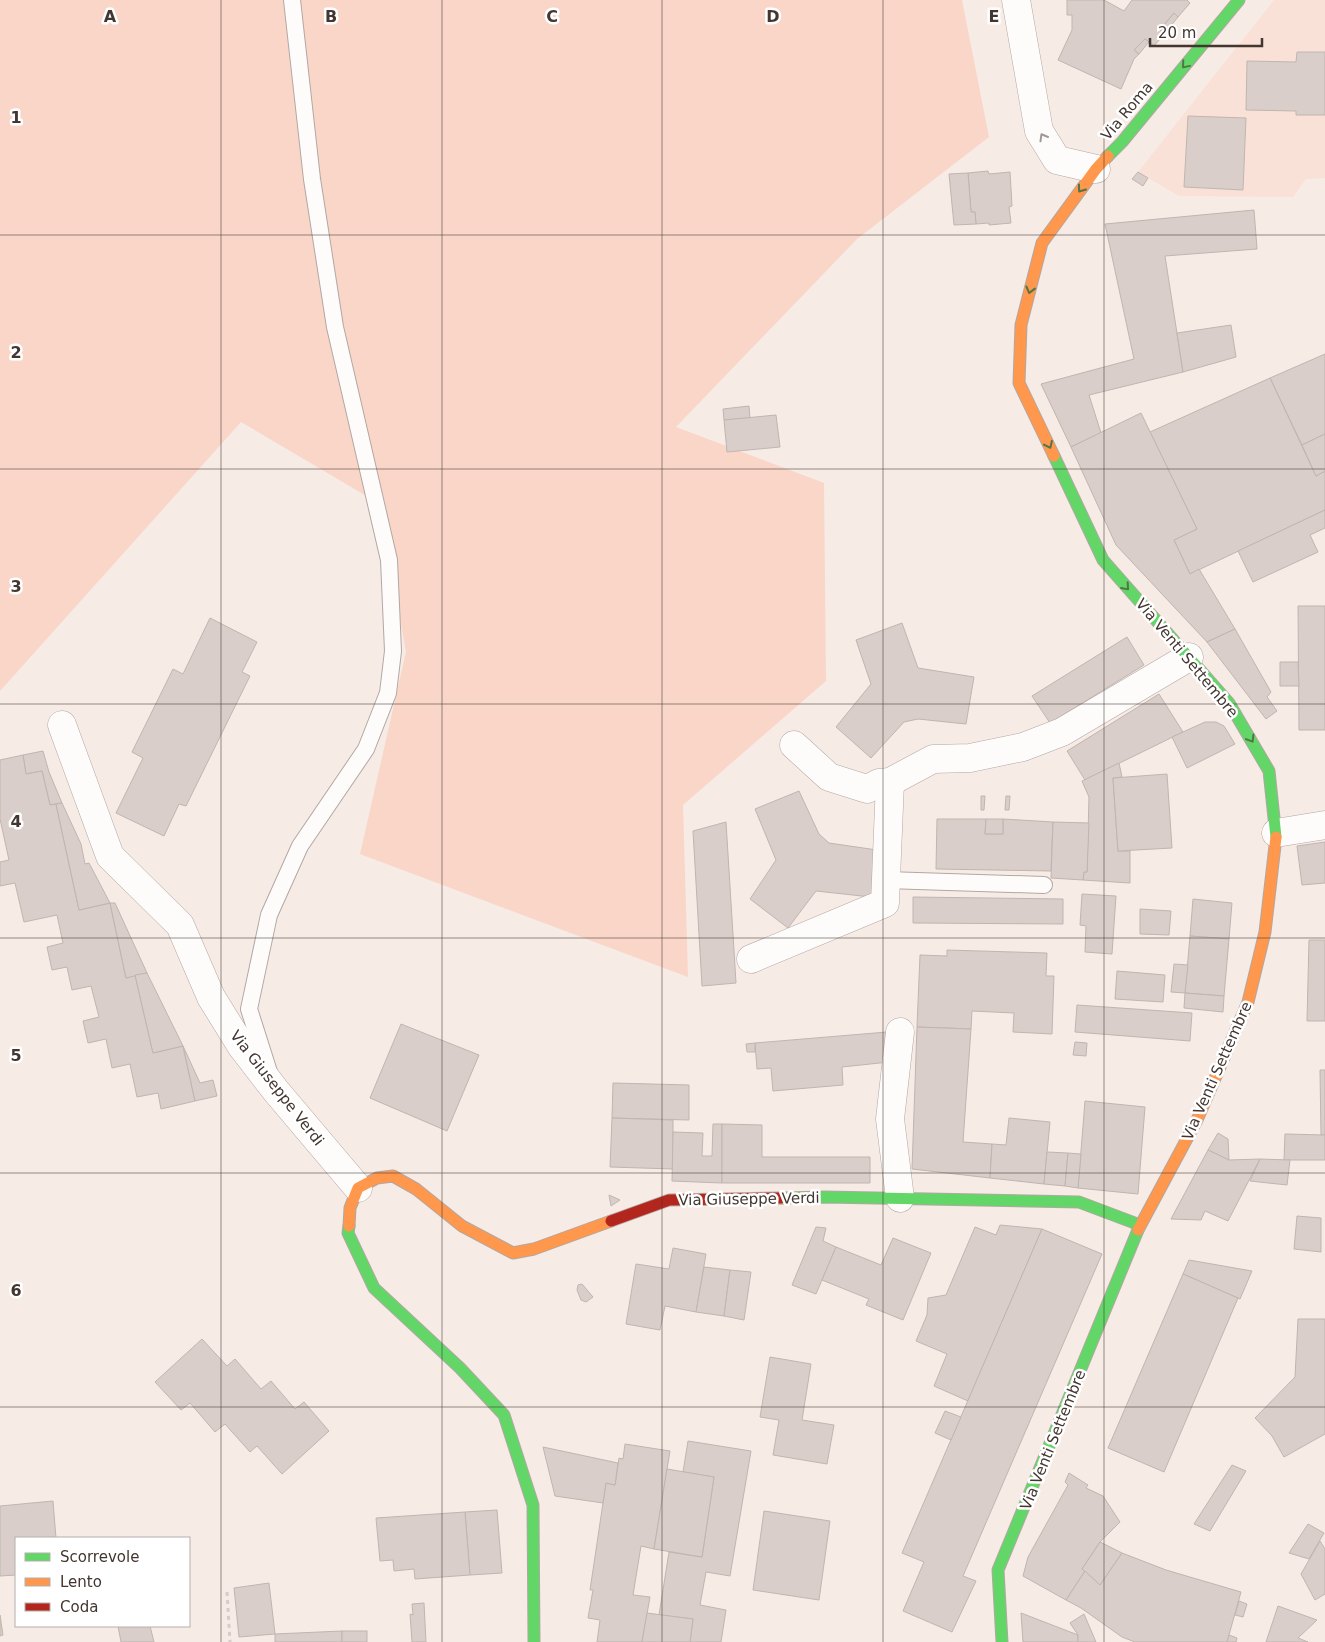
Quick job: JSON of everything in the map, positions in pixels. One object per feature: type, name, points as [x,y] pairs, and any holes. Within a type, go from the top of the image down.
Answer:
[{"type":"street","points":[[1016,0],[1039,131],[1057,160],[1096,169]]},
{"type":"street","name":"Via Roma","points":[[1042,243],[1096,169],[1122,142],[1239,0]]},
{"type":"street","name":"Via Venti Settembre","points":[[1002,1642],[998,1570],[1140,1225],[1197,1120],[1248,1002],[1264,932],[1276,833],[1269,771],[1229,704],[1103,560],[1020,383],[1021,325],[1042,243]]},
{"type":"street","points":[[794,746],[830,777],[867,789],[879,783],[890,782],[933,759],[970,758],[1023,747],[1062,732],[1189,657]]},
{"type":"street","name":"Via Giuseppe Verdi","points":[[62,725],[110,856],[180,925],[211,997],[242,1047],[276,1091],[358,1188],[377,1178],[393,1176],[416,1189],[462,1226],[513,1252],[534,1249],[669,1200],[825,1197],[1079,1202],[1140,1225]]},
{"type":"street","points":[[751,959],[885,903],[890,782]]},
{"type":"street","points":[[1276,833],[1325,825]]},
{"type":"street","points":[[900,1032],[890,1119],[900,1198]]},
{"type":"street","points":[[358,1188],[350,1208],[348,1233],[374,1288],[460,1368],[504,1415],[533,1505],[534,1642]]},
{"type":"lane","points":[[276,1091],[249,1009],[269,915],[300,846],[366,750],[388,693],[393,650],[389,560],[335,327],[312,179],[292,0]]},
{"type":"lane","points":[[886,880],[1044,885]]},
{"type":"path","points":[[227,1592],[230,1642]]},
{"type":"shaded area","points":[[0,0],[962,0],[989,137],[857,239],[676,427],[824,483],[826,681],[683,805],[688,977],[360,854],[406,652],[380,504],[241,422],[0,691]]},
{"type":"shaded area","points":[[1274,0],[1325,0],[1325,178],[1306,179],[1293,197],[1179,196],[1138,172]]},
{"type":"building","points":[[1067,0],[1104,0],[1124,11],[1132,0],[1187,0],[1190,3],[1178,17],[1174,13],[1160,30],[1165,33],[1154,46],[1145,39],[1134,50],[1139,54],[1134,59],[1121,89],[1058,60],[1072,30],[1072,15],[1067,15]]},
{"type":"building","points":[[1174,13],[1178,17],[1165,33],[1160,30]]},
{"type":"building","points":[[1145,39],[1149,42],[1139,54],[1134,50]]},
{"type":"building","points":[[1297,52],[1325,52],[1325,115],[1296,115],[1296,111],[1246,110],[1247,61],[1296,62]]},
{"type":"building","points":[[1188,116],[1246,118],[1243,190],[1184,187]]},
{"type":"building","points":[[988,171],[989,174],[1010,172],[1012,206],[1009,207],[1011,223],[976,224],[975,212],[971,212],[968,173]]},
{"type":"building","points":[[1138,172],[1148,178],[1143,186],[1132,179]]},
{"type":"building","points":[[968,173],[971,212],[975,212],[976,224],[954,225],[949,174]]},
{"type":"building","points":[[1254,210],[1257,249],[1165,256],[1183,372],[1089,395],[1101,433],[1071,447],[1041,384],[1134,359],[1105,224]]},
{"type":"building","points":[[1231,325],[1236,357],[1183,372],[1177,333]]},
{"type":"building","points":[[1325,354],[1325,434],[1302,445],[1270,378]]},
{"type":"building","points":[[1270,378],[1316,476],[1325,471],[1325,510],[1190,574],[1174,540],[1197,529],[1150,432]]},
{"type":"building","points":[[749,406],[750,418],[724,420],[723,409]]},
{"type":"building","points":[[1141,413],[1197,529],[1174,540],[1190,574],[1199,569],[1235,629],[1207,642],[1116,545],[1071,447]]},
{"type":"building","points":[[776,415],[780,447],[727,452],[724,420]]},
{"type":"building","points":[[1325,434],[1325,471],[1316,476],[1302,445]]},
{"type":"building","points":[[1325,510],[1325,528],[1310,535],[1318,552],[1253,582],[1238,551]]},
{"type":"building","points":[[1298,606],[1325,606],[1325,730],[1299,730]]},
{"type":"building","points":[[210,618],[257,642],[242,672],[250,676],[186,806],[179,804],[164,836],[116,813],[143,758],[132,752],[173,669],[183,674]]},
{"type":"building","points":[[902,623],[918,668],[974,677],[966,724],[918,719],[904,722],[871,758],[836,727],[871,684],[856,640]]},
{"type":"building","points":[[1235,629],[1271,692],[1267,697],[1277,711],[1266,719],[1207,642]]},
{"type":"building","points":[[1127,637],[1144,665],[1050,723],[1032,696]]},
{"type":"building","points":[[1280,662],[1298,662],[1299,686],[1280,686]]},
{"type":"building","points":[[1159,694],[1183,732],[1085,780],[1067,751]]},
{"type":"building","points":[[1205,722],[1216,722],[1224,726],[1235,744],[1187,768],[1172,737]]},
{"type":"building","points":[[43,751],[49,772],[62,803],[50,805],[42,771],[26,774],[23,755]]},
{"type":"building","points":[[23,755],[26,774],[42,771],[50,805],[56,804],[79,910],[110,903],[126,978],[135,975],[153,1053],[183,1046],[195,1101],[161,1109],[158,1093],[137,1097],[130,1064],[112,1068],[106,1039],[88,1043],[83,1021],[99,1017],[91,986],[72,990],[67,967],[52,970],[47,947],[63,943],[57,915],[24,922],[15,883],[0,886],[0,862],[9,860],[0,819],[0,760]]},
{"type":"building","points":[[1119,763],[1122,777],[1113,778],[1118,851],[1130,851],[1130,883],[1083,880],[1084,872],[1087,872],[1089,797],[1082,781]]},
{"type":"building","points":[[1167,774],[1172,848],[1118,851],[1113,778]]},
{"type":"building","points":[[799,791],[819,834],[829,843],[877,850],[871,897],[816,891],[788,928],[750,899],[776,860],[755,809]]},
{"type":"building","points":[[981,796],[985,796],[984,810],[981,810]]},
{"type":"building","points":[[1006,796],[1010,796],[1009,810],[1005,810]]},
{"type":"building","points":[[62,803],[81,844],[85,864],[89,863],[110,903],[79,910],[56,804]]},
{"type":"building","points":[[937,819],[986,819],[985,834],[1003,834],[1003,819],[1053,822],[1051,871],[936,869]]},
{"type":"building","points":[[986,819],[1003,819],[1003,834],[985,834]]},
{"type":"building","points":[[726,822],[736,983],[702,986],[693,831]]},
{"type":"building","points":[[1053,822],[1089,823],[1087,872],[1084,872],[1083,880],[1051,878]]},
{"type":"building","points":[[1325,842],[1325,883],[1302,885],[1297,846]]},
{"type":"building","points":[[1082,894],[1116,896],[1112,954],[1085,952],[1086,926],[1080,925]]},
{"type":"building","points":[[913,897],[1063,899],[1063,924],[913,923]]},
{"type":"building","points":[[1193,899],[1232,903],[1229,939],[1190,936]]},
{"type":"building","points":[[110,903],[115,903],[147,973],[126,978]]},
{"type":"building","points":[[1140,909],[1171,911],[1169,935],[1140,934]]},
{"type":"building","points":[[1190,936],[1229,939],[1224,996],[1185,993]]},
{"type":"building","points":[[1309,940],[1325,940],[1325,1021],[1307,1021]]},
{"type":"building","points":[[947,950],[1047,953],[1046,976],[1054,976],[1052,1034],[1013,1032],[1014,1013],[972,1011],[971,1029],[917,1027],[920,955],[947,956]]},
{"type":"building","points":[[1174,964],[1188,965],[1185,993],[1171,992]]},
{"type":"building","points":[[1117,971],[1165,975],[1163,1002],[1115,999]]},
{"type":"building","points":[[147,973],[183,1046],[153,1053],[135,975]]},
{"type":"building","points":[[1185,993],[1224,996],[1223,1012],[1184,1008]]},
{"type":"building","points":[[1077,1005],[1192,1013],[1190,1041],[1075,1032]]},
{"type":"building","points":[[401,1024],[479,1055],[447,1131],[370,1098]]},
{"type":"building","points":[[917,1027],[971,1029],[963,1142],[992,1144],[990,1178],[912,1169]]},
{"type":"building","points":[[887,1032],[889,1062],[842,1067],[843,1085],[773,1091],[771,1068],[757,1069],[755,1043]]},
{"type":"building","points":[[1075,1042],[1087,1043],[1086,1056],[1073,1055]]},
{"type":"building","points":[[755,1043],[755,1052],[747,1052],[746,1044]]},
{"type":"building","points":[[183,1046],[200,1083],[213,1080],[217,1096],[195,1101]]},
{"type":"building","points":[[1320,1070],[1325,1070],[1325,1135],[1321,1135]]},
{"type":"building","points":[[613,1083],[689,1085],[689,1120],[612,1118]]},
{"type":"building","points":[[1085,1101],[1145,1107],[1138,1194],[1078,1188]]},
{"type":"building","points":[[612,1118],[673,1120],[673,1169],[610,1167]]},
{"type":"building","points":[[1009,1118],[1050,1122],[1044,1184],[990,1178],[992,1144],[1006,1145]]},
{"type":"building","points":[[713,1124],[722,1124],[722,1183],[672,1181],[673,1132],[703,1133],[702,1156],[712,1156]]},
{"type":"building","points":[[722,1124],[762,1125],[762,1157],[870,1157],[870,1183],[722,1183]]},
{"type":"building","points":[[1218,1133],[1228,1139],[1229,1160],[1208,1150]]},
{"type":"building","points":[[1285,1134],[1325,1135],[1325,1160],[1284,1160]]},
{"type":"building","points":[[1208,1150],[1229,1160],[1260,1159],[1228,1221],[1205,1211],[1201,1220],[1171,1219]]},
{"type":"building","points":[[1047,1152],[1068,1153],[1065,1186],[1044,1184]]},
{"type":"building","points":[[1068,1153],[1081,1154],[1078,1188],[1065,1186]]},
{"type":"building","points":[[1260,1159],[1290,1160],[1287,1185],[1250,1181]]},
{"type":"building","points":[[609,1195],[620,1200],[611,1206]]},
{"type":"building","points":[[1297,1216],[1321,1218],[1321,1252],[1294,1249]]},
{"type":"building","points":[[1000,1225],[1042,1229],[968,1401],[934,1386],[947,1354],[916,1341],[927,1315],[928,1298],[946,1295],[975,1227],[996,1235]]},
{"type":"building","points":[[816,1227],[826,1228],[823,1241],[836,1247],[816,1294],[792,1285]]},
{"type":"building","points":[[1042,1229],[1102,1254],[963,1576],[976,1581],[952,1632],[903,1611],[924,1562],[902,1553]]},
{"type":"building","points":[[893,1238],[931,1253],[903,1320],[866,1305],[869,1299],[822,1280],[836,1247],[881,1265]]},
{"type":"building","points":[[673,1248],[706,1254],[696,1312],[665,1306],[660,1330],[626,1324],[636,1264],[669,1269]]},
{"type":"building","points":[[1189,1260],[1252,1271],[1240,1299],[1183,1274]]},
{"type":"building","points":[[704,1267],[730,1270],[724,1316],[696,1312]]},
{"type":"building","points":[[730,1270],[751,1272],[744,1320],[724,1316]]},
{"type":"building","points":[[1183,1274],[1238,1298],[1164,1472],[1108,1448]]},
{"type":"building","points":[[582,1284],[593,1297],[586,1302],[581,1300],[577,1290],[578,1285]]},
{"type":"building","points":[[1298,1319],[1325,1319],[1325,1434],[1284,1457],[1272,1436],[1255,1418],[1295,1377]]},
{"type":"building","points":[[202,1339],[227,1366],[235,1359],[261,1389],[271,1381],[295,1409],[304,1402],[329,1431],[282,1474],[257,1446],[250,1452],[225,1424],[215,1432],[190,1403],[181,1410],[155,1382]]},
{"type":"building","points":[[770,1357],[811,1364],[802,1420],[834,1425],[827,1464],[773,1455],[779,1420],[760,1417]]},
{"type":"building","points":[[945,1411],[961,1417],[951,1440],[935,1433]]},
{"type":"building","points":[[688,1441],[751,1451],[730,1576],[706,1572],[700,1605],[726,1610],[721,1642],[690,1642],[693,1619],[659,1615],[669,1552],[702,1557],[714,1477],[683,1472]]},
{"type":"building","points":[[625,1444],[670,1451],[654,1549],[641,1546],[633,1595],[650,1597],[642,1642],[597,1642],[600,1620],[588,1618],[593,1590],[590,1590],[606,1483],[615,1485],[619,1458],[623,1459]]},
{"type":"building","points":[[543,1447],[618,1463],[615,1485],[606,1483],[603,1503],[555,1496]]},
{"type":"building","points":[[1232,1465],[1246,1471],[1210,1531],[1194,1524]]},
{"type":"building","points":[[667,1469],[714,1477],[702,1557],[654,1549]]},
{"type":"building","points":[[1069,1473],[1088,1485],[1086,1488],[1103,1496],[1120,1522],[1100,1542],[1082,1569],[1085,1571],[1066,1600],[1023,1576],[1028,1557],[1068,1485],[1065,1482]]},
{"type":"building","points":[[53,1501],[56,1537],[15,1537],[15,1575],[0,1576],[0,1506]]},
{"type":"building","points":[[497,1510],[502,1573],[470,1575],[465,1512]]},
{"type":"building","points":[[764,1511],[830,1521],[819,1600],[753,1590]]},
{"type":"building","points":[[465,1512],[470,1575],[415,1579],[414,1569],[394,1571],[393,1560],[380,1561],[376,1518]]},
{"type":"building","points":[[1308,1524],[1324,1533],[1309,1559],[1289,1553]]},
{"type":"building","points":[[1320,1541],[1325,1549],[1325,1594],[1315,1600],[1301,1574]]},
{"type":"building","points":[[1100,1542],[1122,1553],[1100,1585],[1082,1569]]},
{"type":"building","points":[[1122,1553],[1166,1570],[1241,1592],[1227,1642],[1135,1642],[1122,1637],[1081,1608],[1066,1600],[1085,1571],[1100,1585]]},
{"type":"building","points":[[269,1583],[275,1634],[239,1637],[234,1588]]},
{"type":"building","points":[[1239,1601],[1247,1604],[1243,1617],[1235,1615]]},
{"type":"building","points":[[424,1603],[426,1642],[412,1642],[410,1614],[413,1615],[412,1604]]},
{"type":"building","points":[[1278,1606],[1317,1620],[1298,1638],[1308,1642],[1266,1642]]},
{"type":"building","points":[[647,1613],[693,1619],[690,1642],[642,1642]]},
{"type":"building","points":[[1021,1613],[1078,1635],[1078,1642],[1023,1642]]},
{"type":"building","points":[[1084,1614],[1096,1642],[1078,1642],[1078,1635],[1070,1623]]},
{"type":"building","points":[[0,1615],[3,1635],[0,1636]]},
{"type":"building","points":[[118,1627],[150,1627],[154,1642],[121,1642]]},
{"type":"building","points":[[342,1631],[342,1642],[275,1642],[275,1634]]},
{"type":"building","points":[[342,1631],[367,1631],[367,1642],[342,1642]]},
{"type":"building","points":[[1229,1635],[1237,1638],[1236,1642],[1227,1642]]},
{"type":"traffic: fast","points":[[1108,156],[1122,142],[1239,0]]},
{"type":"traffic: fast","points":[[1054,456],[1103,560],[1229,703],[1269,771],[1276,837]]},
{"type":"traffic: fast","points":[[781,1198],[825,1197],[1079,1202],[1140,1225]]},
{"type":"traffic: fast","points":[[349,1226],[348,1233],[374,1288],[460,1368],[504,1415],[533,1505],[534,1642]]},
{"type":"traffic: fast","points":[[1002,1642],[998,1570],[1138,1230]]},
{"type":"traffic: slow","points":[[1054,456],[1019,383],[1021,325],[1042,243],[1096,169],[1108,156]]},
{"type":"traffic: slow","points":[[1138,1230],[1197,1120],[1248,1002],[1265,932],[1276,837]]},
{"type":"traffic: slow","points":[[349,1226],[350,1208],[358,1188],[377,1178],[393,1176],[416,1189],[462,1226],[513,1253],[534,1249],[611,1221]]},
{"type":"traffic: jam","points":[[611,1221],[669,1200],[781,1198]]}]
